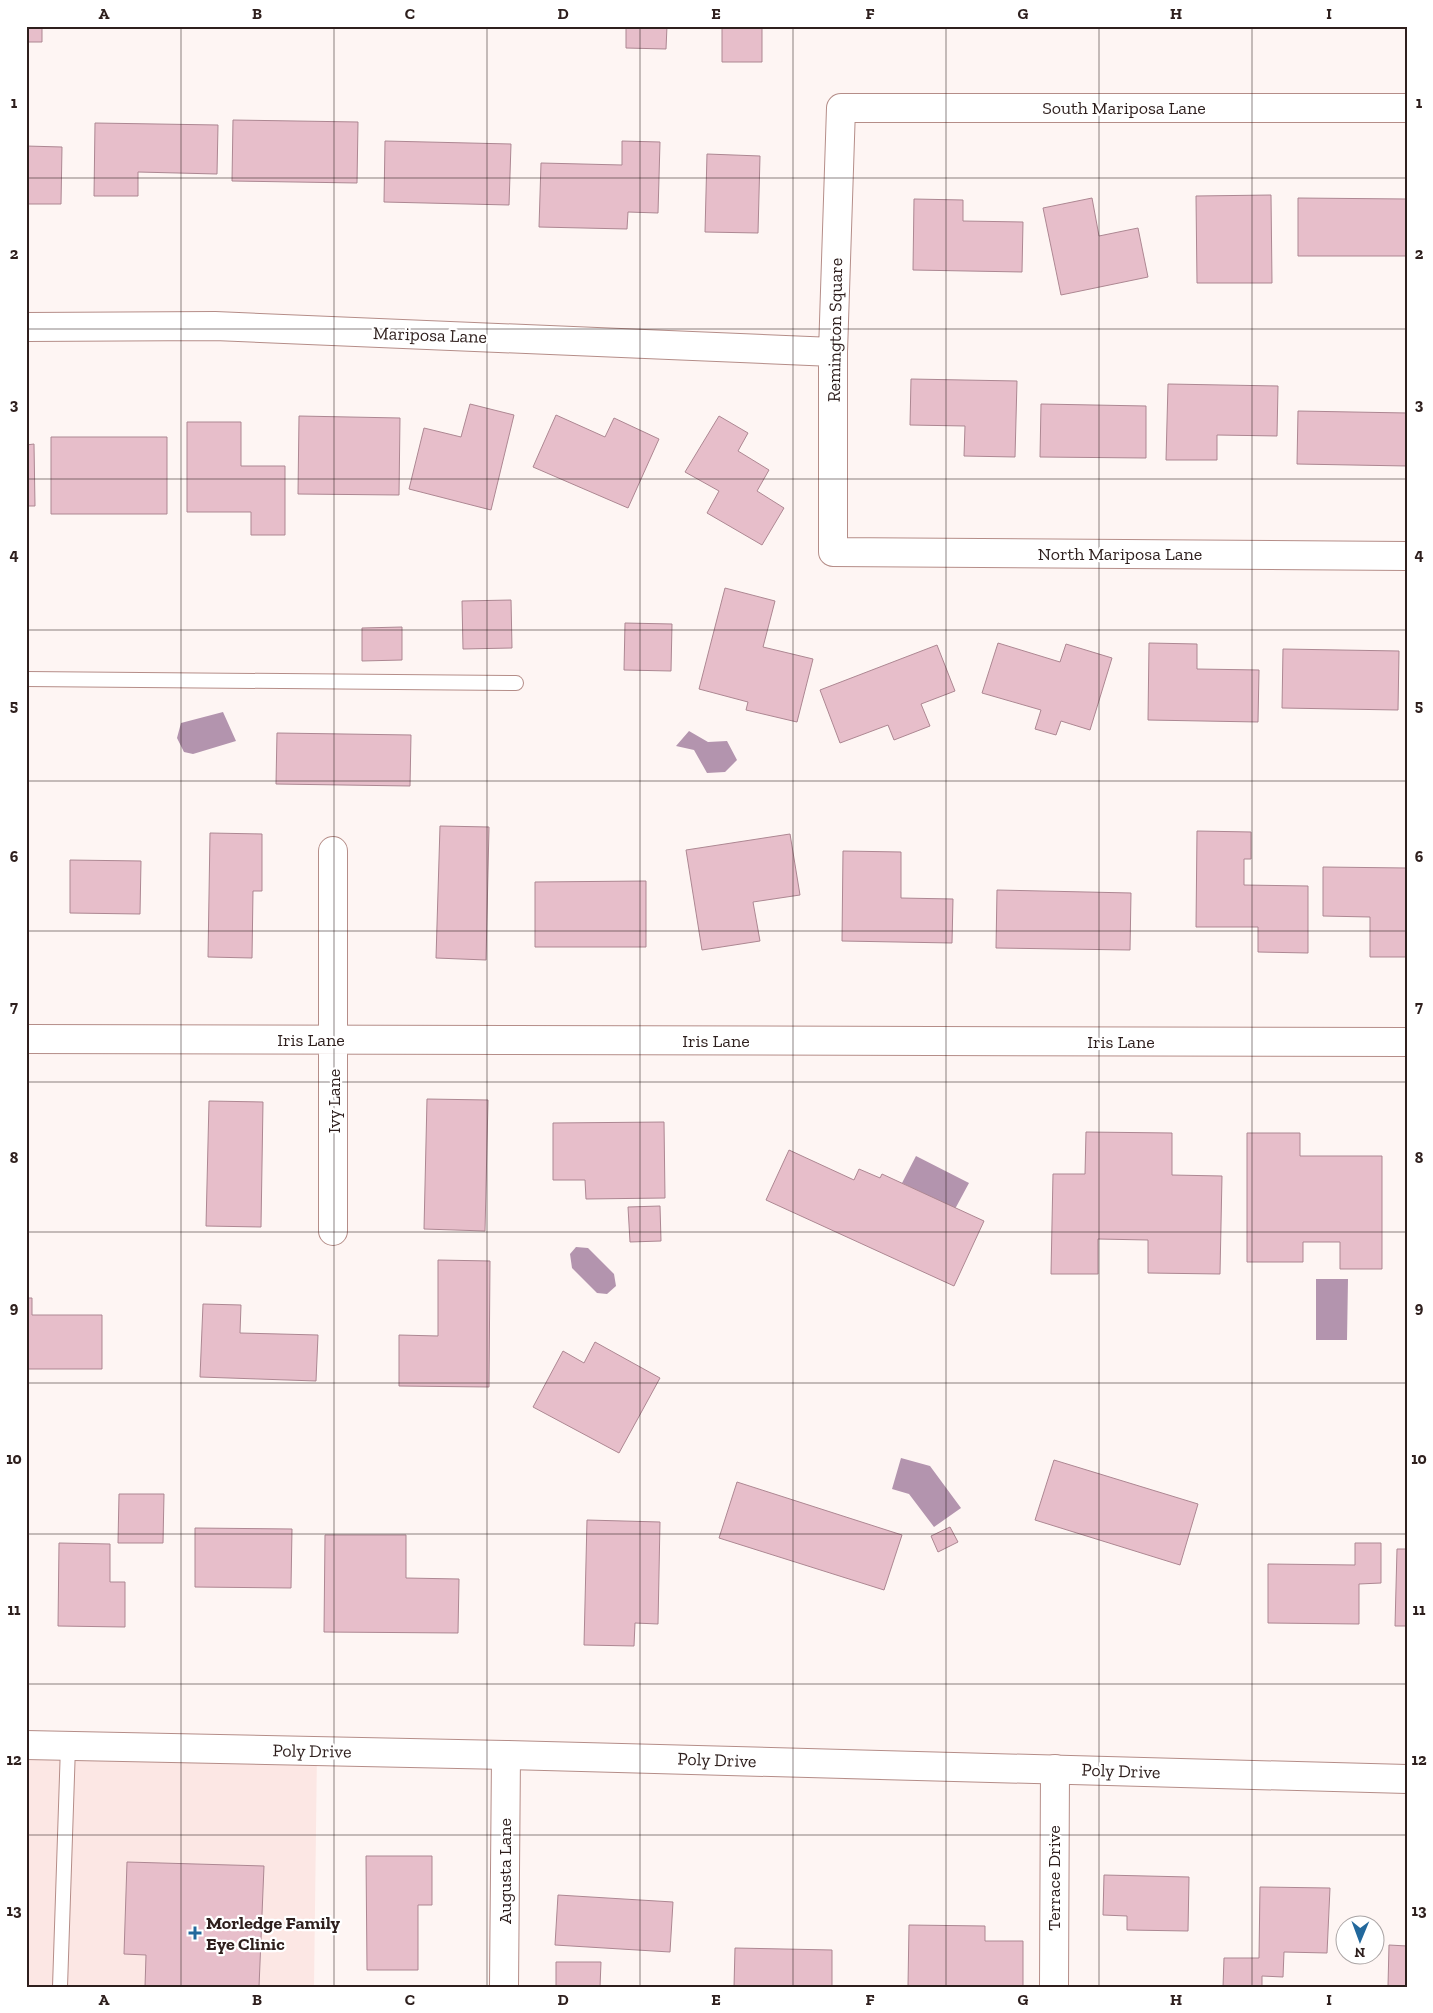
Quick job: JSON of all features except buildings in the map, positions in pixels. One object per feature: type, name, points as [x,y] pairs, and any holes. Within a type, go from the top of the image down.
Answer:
[{"type":"street","name":"South Mariposa Lane","points":[[840,108],[1407,108]]},
{"type":"street","name":"Remington Square","points":[[833,552],[833,352],[840,108]]},
{"type":"street","name":"Mariposa Lane","points":[[26,327],[215,326],[833,352]]},
{"type":"street","name":"North Mariposa Lane","points":[[833,552],[1407,556]]},
{"type":"street","name":"Ivy Lane","points":[[333,851],[333,1231]]},
{"type":"street","name":"Iris Lane","points":[[26,1039],[1407,1042]]},
{"type":"street","name":"Poly Drive","points":[[26,1745],[506,1754],[1407,1779]]},
{"type":"street","name":"Augusta Lane","points":[[504,1987],[506,1754]]},
{"type":"street","name":"Terrace Drive","points":[[1054,1987],[1055,1769]]},
{"type":"lane","points":[[26,679],[516,682]]},
{"type":"lane","points":[[60,1987],[68,1746]]},
{"type":"shaded area","points":[[223,712],[236,741],[193,754],[184,752],[177,738],[181,723]]},
{"type":"shaded area","points":[[689,731],[708,742],[727,741],[737,760],[725,772],[707,773],[694,750],[676,746]]},
{"type":"shaded area","points":[[916,1156],[969,1183],[955,1209],[902,1183]]},
{"type":"shaded area","points":[[576,1247],[588,1248],[614,1274],[616,1286],[607,1294],[597,1293],[572,1268],[570,1254]]},
{"type":"shaded area","points":[[1316,1279],[1348,1279],[1347,1340],[1316,1340]]},
{"type":"shaded area","points":[[901,1458],[930,1466],[961,1508],[934,1527],[909,1494],[892,1489]]},
{"type":"shaded area","points":[[26,1745],[317,1751],[314,1987],[26,1987]]},
{"type":"place","name":"Morledge Family Eye Clinic","points":[[195,1933]]}]
